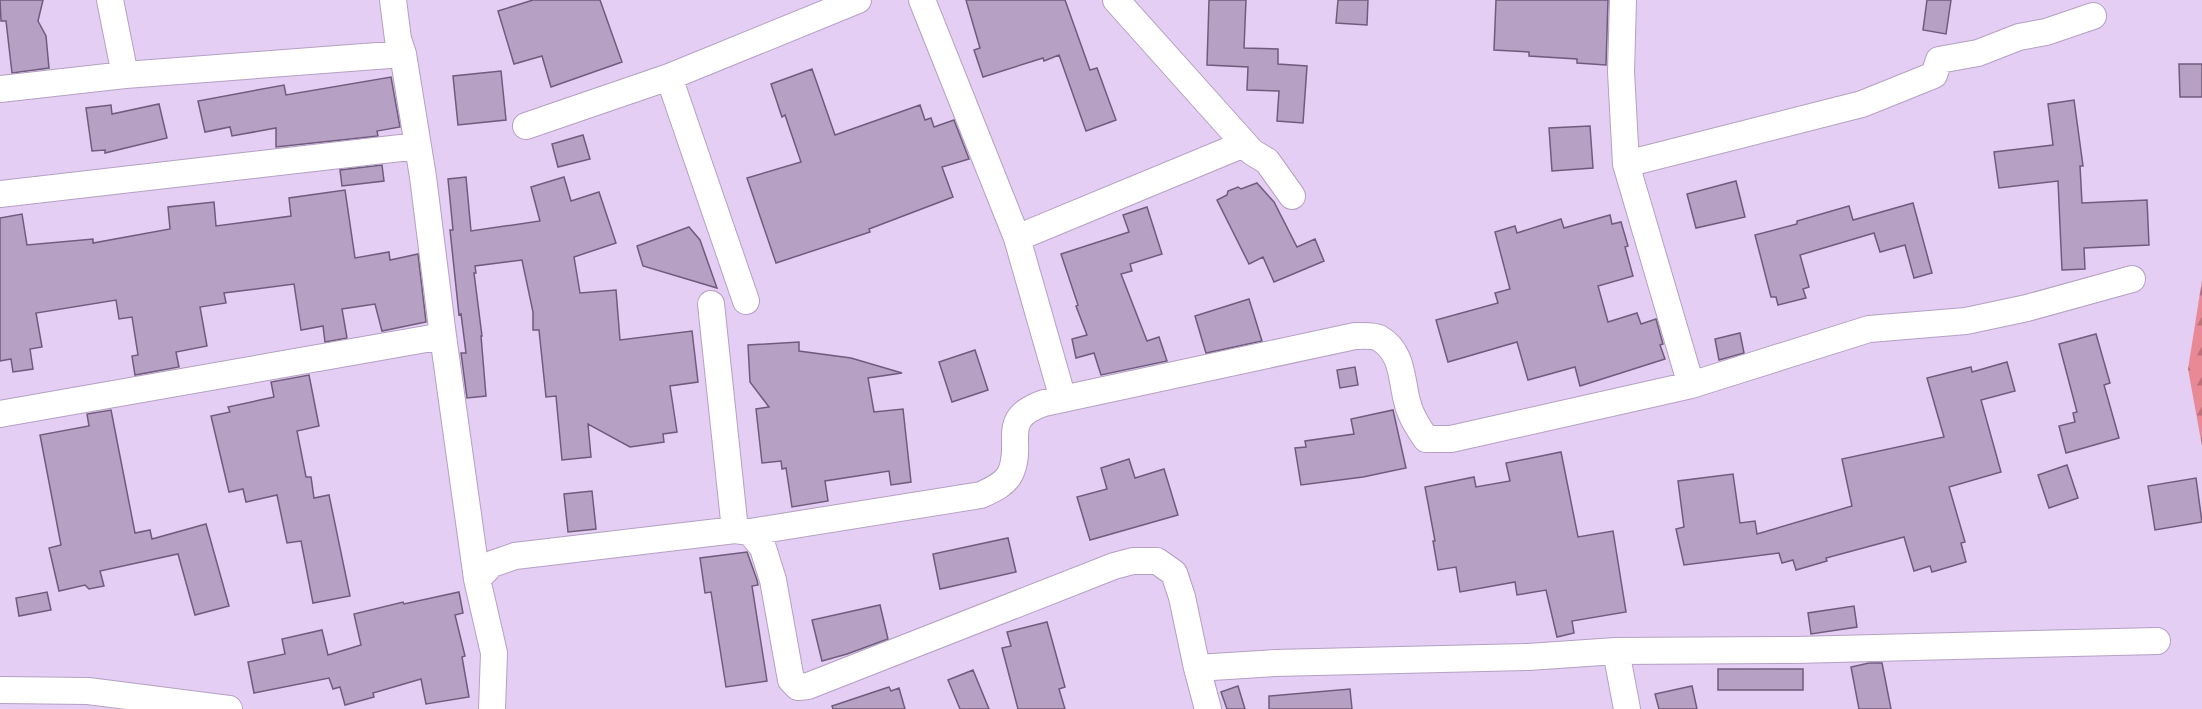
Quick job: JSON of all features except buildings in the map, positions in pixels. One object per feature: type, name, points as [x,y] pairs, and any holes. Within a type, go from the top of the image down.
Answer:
[{"type":"street","points":[[110,0],[125,75]]},
{"type":"street","points":[[393,0],[418,146],[477,579],[494,653],[492,709]]},
{"type":"street","points":[[526,126],[669,77],[858,0]]},
{"type":"street","points":[[922,0],[1017,238],[1063,399]]},
{"type":"street","points":[[1116,0],[1244,144],[1267,161],[1292,196]]},
{"type":"street","points":[[1623,0],[1621,72],[1626,164],[1691,385]]},
{"type":"street","points":[[1626,164],[1862,104],[1934,75],[1939,60],[1978,53],[2019,37],[2046,32],[2093,16]]},
{"type":"street","points":[[0,89],[125,75],[403,54]]},
{"type":"street","points":[[669,77],[746,301]]},
{"type":"street","points":[[1017,238],[1244,144]]},
{"type":"street","points":[[0,195],[418,146]]},
{"type":"street","points":[[477,579],[492,564],[515,556],[742,531],[981,495],[998,487],[1010,474],[1014,459],[1014,434],[1020,417],[1030,408],[1355,336],[1377,337],[1390,348],[1402,368],[1407,402],[1413,419],[1426,439],[1451,439],[1691,385],[1869,329],[1966,321],[2027,308],[2132,279]]},
{"type":"street","points":[[711,304],[742,531],[763,548],[773,580],[791,680],[798,687],[808,686],[1114,566],[1133,561],[1157,561],[1173,573],[1182,597],[1208,709]]},
{"type":"street","points":[[0,414],[443,336]]},
{"type":"street","points":[[1197,668],[1275,663],[1528,657],[1616,651],[1795,650],[2157,641]]},
{"type":"street","points":[[1616,651],[1627,709]]},
{"type":"street","points":[[0,690],[88,691],[229,709]]},
{"type":"green space","points":[[2202,280],[2202,446],[2188,369]]}]
